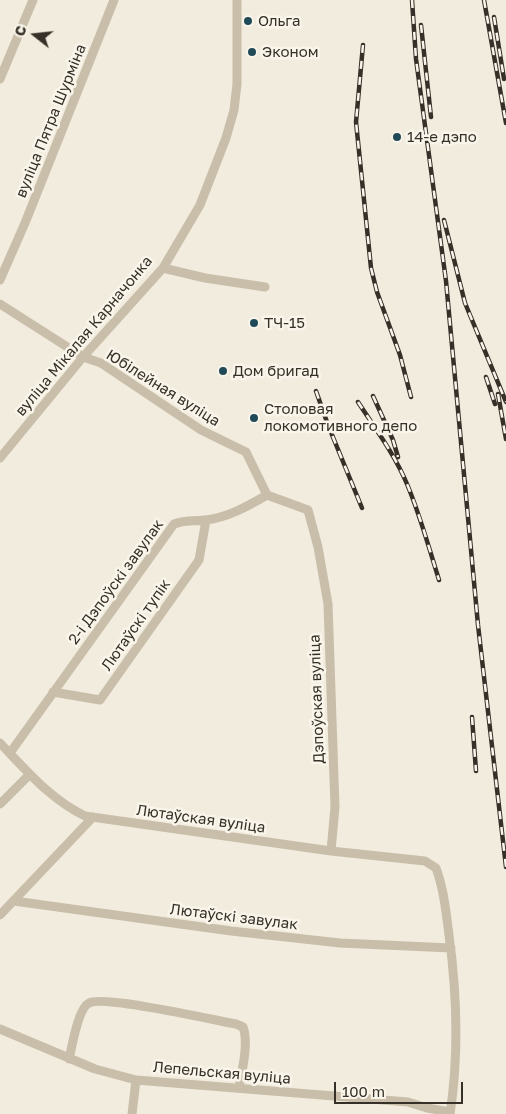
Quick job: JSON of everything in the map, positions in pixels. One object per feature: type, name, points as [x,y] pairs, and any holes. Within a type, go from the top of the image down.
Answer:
[{"type":"street","points":[[0,80],[33,0]]},
{"type":"street","name":"вуліца Пятра Шурміна","points":[[0,280],[25,223],[114,0]]},
{"type":"street","name":"вуліца Мікалая Карначонка","points":[[0,458],[83,357],[162,268],[200,205],[234,110],[237,84],[237,0]]},
{"type":"street","points":[[162,268],[205,278],[265,287]]},
{"type":"street","name":"Юбілейная вуліца","points":[[0,304],[83,357],[101,363],[201,430],[246,452],[266,495]]},
{"type":"street","name":"2-і Дэпоўскі завулак","points":[[10,753],[174,524],[186,520],[206,520],[240,511],[266,495]]},
{"type":"street","name":"Дэпоўская вуліца","points":[[266,495],[308,510],[318,547],[328,604],[335,807],[331,851]]},
{"type":"street","name":"Лютаўскі тупік","points":[[53,692],[100,700],[199,560],[206,520]]},
{"type":"street","name":"Лютаўская вуліца","points":[[0,743],[29,775],[75,812],[85,816],[331,851],[425,861],[436,868],[443,887],[451,948]]},
{"type":"street","points":[[0,804],[29,775]]},
{"type":"street","points":[[0,915],[93,818]]},
{"type":"street","name":"Лютаўскі завулак","points":[[14,902],[340,943],[451,948]]},
{"type":"street","points":[[450,1113],[454,1088],[456,1033],[455,989],[451,948]]},
{"type":"street","points":[[69,1059],[80,1016],[84,1007],[89,1002],[98,1000],[141,1006],[243,1026],[245,1044],[239,1088]]},
{"type":"street","name":"Лепельская вуліца","points":[[0,1029],[95,1070],[136,1080],[408,1102],[425,1111],[450,1113]]},
{"type":"street","points":[[132,1114],[136,1080]]},
{"type":"railway","points":[[412,0],[416,59],[446,281],[478,625],[506,867]]},
{"type":"railway","points":[[484,0],[506,123]]},
{"type":"railway","points":[[494,17],[504,79]]},
{"type":"railway","points":[[421,25],[431,117]]},
{"type":"railway","points":[[363,45],[356,122],[371,268],[377,292],[400,355],[411,397]]},
{"type":"railway","points":[[444,220],[465,303],[506,402]]},
{"type":"railway","points":[[486,377],[495,404]]},
{"type":"railway","points":[[316,391],[362,508]]},
{"type":"railway","points":[[498,394],[506,439]]},
{"type":"railway","points":[[373,396],[393,440],[398,457]]},
{"type":"railway","points":[[358,402],[402,473],[416,508],[439,580]]},
{"type":"railway","points":[[472,717],[476,771]]},
{"type":"place","name":"Ольга","points":[[248,21]]},
{"type":"place","name":"Эконом","points":[[252,52]]},
{"type":"place","name":"14-е дэпо","points":[[397,137]]},
{"type":"place","name":"ТЧ-15","points":[[254,323]]},
{"type":"place","name":"Дом бригад","points":[[223,371]]},
{"type":"place","name":"Столовая локомотивного депо","points":[[254,418]]}]
